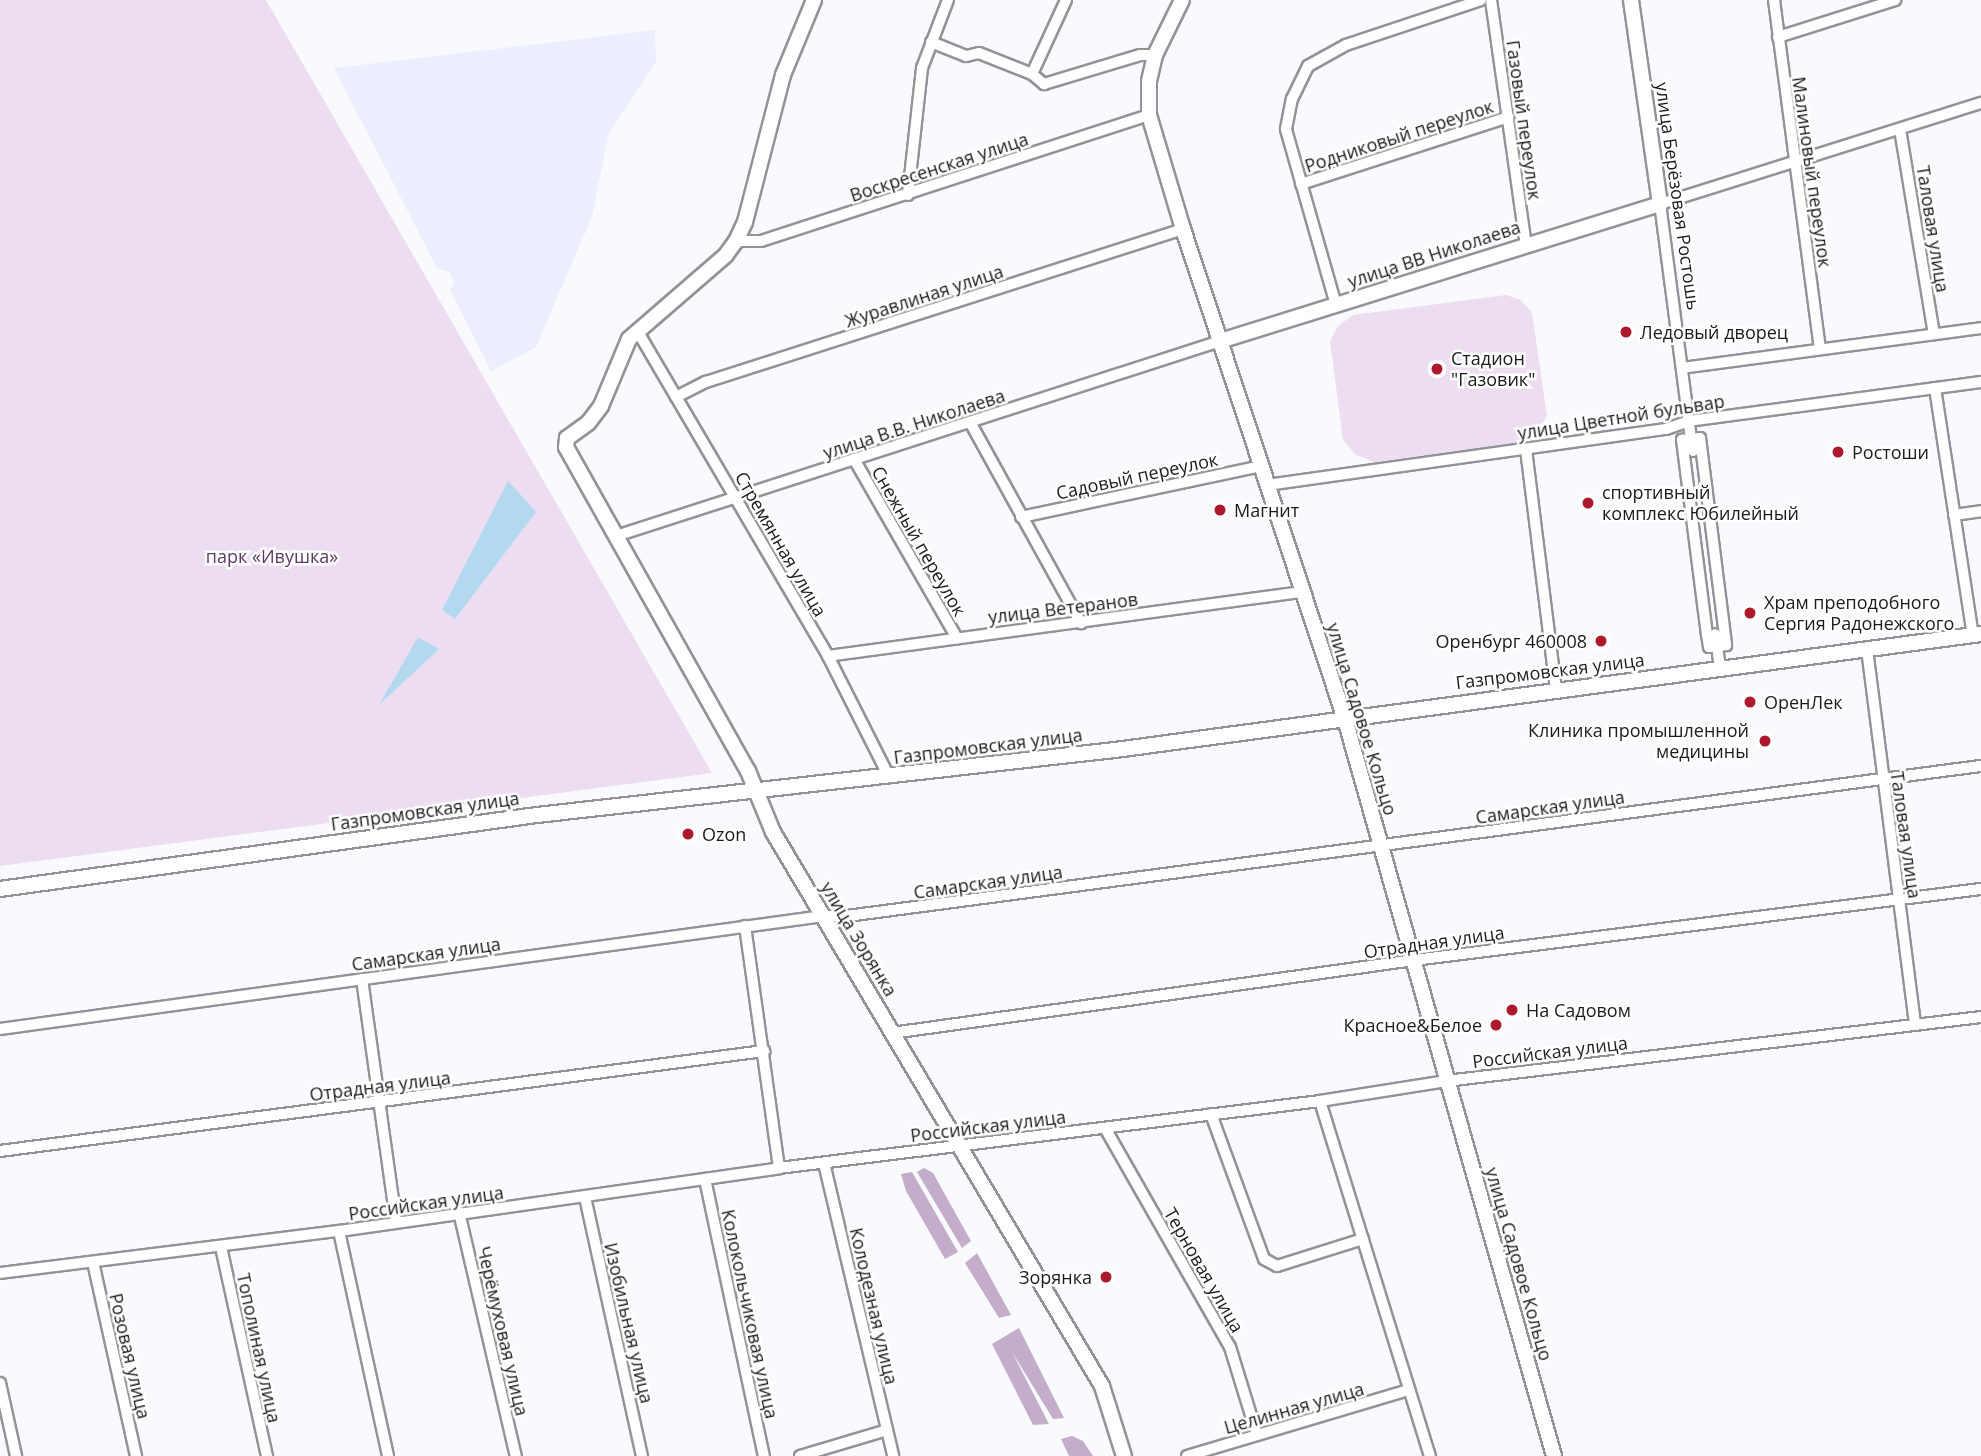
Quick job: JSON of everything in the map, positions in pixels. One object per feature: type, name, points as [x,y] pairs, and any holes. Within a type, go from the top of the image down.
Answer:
[{"type":"street","points":[[638,332],[726,255],[736,241],[745,222],[783,75],[814,0]]},
{"type":"street","points":[[908,195],[917,93],[931,43],[948,0]]},
{"type":"street","points":[[1032,74],[1066,0]]},
{"type":"street","name":"улица Садовое Кольцо","points":[[1182,0],[1155,55],[1149,81],[1150,115],[1183,229],[1345,719],[1554,1456]]},
{"type":"street","points":[[1336,305],[1286,129],[1292,99],[1308,66],[1346,45],[1481,0]]},
{"type":"street","name":"Газовый переулок","points":[[1491,0],[1525,245]]},
{"type":"street","name":"улица Берёзовая Ростошь","points":[[1631,0],[1691,439]]},
{"type":"street","name":"Малиновый переулок","points":[[1774,0],[1820,349]]},
{"type":"street","points":[[1778,37],[1895,0]]},
{"type":"street","points":[[931,43],[966,56],[979,53],[1032,74],[1044,84],[1140,55],[1155,55]]},
{"type":"street","points":[[1660,204],[1981,103]]},
{"type":"street","name":"Воскресенская улица","points":[[736,241],[761,241],[1150,115]]},
{"type":"street","name":"Родниковый переулок","points":[[1300,184],[1508,117]]},
{"type":"street","name":"Таловая улица","points":[[1900,129],[1934,334]]},
{"type":"street","name":"улица ВВ Николаева","points":[[1220,341],[1660,204]]},
{"type":"street","name":"Журавлиная улица","points":[[676,397],[706,382],[1183,229]]},
{"type":"street","points":[[1682,368],[1981,328]]},
{"type":"street","name":"Стремянная улица","points":[[638,332],[828,656],[890,777]]},
{"type":"street","name":"улица Зорянка","points":[[638,332],[623,348],[601,406],[588,423],[567,438],[566,447],[748,771],[773,832],[1102,1386],[1124,1456]]},
{"type":"street","name":"улица В.В. Николаева","points":[[616,536],[1220,341]]},
{"type":"street","name":"улица Цветной бульвар","points":[[1267,485],[1666,429],[1689,421],[1981,382]]},
{"type":"street","points":[[1935,388],[1954,515],[1977,635]]},
{"type":"street","points":[[970,422],[1081,622]]},
{"type":"street","points":[[1691,439],[1682,440],[1693,451],[1706,488],[1720,596],[1716,634],[1709,647],[1726,645],[1716,634],[1702,598],[1689,490],[1693,451],[1700,438],[1691,439]]},
{"type":"street","points":[[1526,449],[1556,690]]},
{"type":"street","name":"Снежный переулок","points":[[854,459],[957,638]]},
{"type":"street","name":"Садовый переулок","points":[[1021,517],[1260,466]]},
{"type":"street","points":[[1689,490],[1706,488]]},
{"type":"street","points":[[1691,510],[1709,508]]},
{"type":"street","points":[[1954,515],[1981,511]]},
{"type":"street","points":[[1694,532],[1712,530]]},
{"type":"street","points":[[1697,557],[1715,555]]},
{"type":"street","points":[[1700,578],[1718,576]]},
{"type":"street","name":"улица Ветеранов","points":[[828,656],[1303,592]]},
{"type":"street","points":[[1702,598],[1720,596]]},
{"type":"street","name":"Газпромовская улица","points":[[0,889],[537,815],[890,777],[1977,635]]},
{"type":"street","points":[[1717,646],[1720,668]]},
{"type":"street","name":"Таловая улица","points":[[1867,649],[1915,1025]]},
{"type":"street","name":"Самарская улица","points":[[0,1029],[745,926],[823,916],[847,916],[1981,766]]},
{"type":"street","name":"Отрадная улица","points":[[892,1033],[1414,960],[1981,890]]},
{"type":"street","points":[[745,926],[779,1168]]},
{"type":"street","points":[[362,979],[396,1222]]},
{"type":"street","name":"Российская улица","points":[[0,1273],[221,1247],[459,1212],[585,1198],[779,1168],[1320,1101],[1446,1081],[1981,1017]]},
{"type":"street","name":"Отрадная улица","points":[[0,1151],[764,1051]]},
{"type":"street","points":[[1320,1101],[1430,1456]]},
{"type":"street","points":[[1211,1114],[1264,1259],[1277,1266],[1363,1240]]},
{"type":"street","name":"Терновая улица","points":[[1105,1128],[1230,1347],[1257,1435]]},
{"type":"street","name":"Колодезная улица","points":[[824,1163],[893,1456]]},
{"type":"street","name":"Колокольчиковая улица","points":[[705,1179],[764,1456]]},
{"type":"street","name":"Изобильная улица","points":[[585,1198],[642,1456]]},
{"type":"street","name":"Черёмуховая улица","points":[[459,1212],[516,1456]]},
{"type":"street","points":[[339,1231],[388,1456]]},
{"type":"street","name":"Тополиная улица","points":[[221,1247],[267,1456]]},
{"type":"street","name":"Розовая улица","points":[[93,1262],[136,1456]]},
{"type":"street","points":[[0,1383],[16,1456]]},
{"type":"street","name":"Целинная улица","points":[[1187,1456],[1409,1390]]},
{"type":"street","points":[[800,1456],[887,1430]]},
{"type":"shaded area","points":[[655,30],[656,62],[609,133],[592,217],[536,347],[491,371],[450,290],[455,283],[449,272],[437,268],[334,68]]},
{"type":"shaded area","points":[[924,1168],[933,1173],[971,1241],[962,1248],[917,1172]]},
{"type":"shaded area","points":[[912,1172],[958,1252],[945,1259],[906,1191],[901,1174]]},
{"type":"shaded area","points":[[977,1253],[1011,1315],[999,1318],[965,1263]]},
{"type":"shaded area","points":[[1019,1328],[1064,1418],[1053,1419],[1012,1352],[1049,1424],[1033,1425],[992,1344]]},
{"type":"shaded area","points":[[1072,1436],[1083,1441],[1093,1456],[1069,1456],[1061,1439]]},
{"type":"green space","name":"парк «Ивушка»","points":[[0,0],[266,0],[712,773],[0,866]]},
{"type":"green space","name":"Стадион \"Газовик\"","points":[[1506,295],[1521,300],[1532,313],[1547,416],[1538,431],[1523,442],[1374,462],[1356,455],[1343,440],[1330,341],[1338,326],[1353,315]]},
{"type":"water","points":[[508,481],[536,512],[455,619],[442,610]]},
{"type":"water","points":[[418,637],[439,649],[379,705]]},
{"type":"place","name":"Ледовый дворец","points":[[1626,332]]},
{"type":"place","name":"Стадион \"Газовик\"","points":[[1437,369]]},
{"type":"place","name":"Ростоши","points":[[1838,452]]},
{"type":"place","name":"спортивный комплекс Юбилейный","points":[[1588,503]]},
{"type":"place","name":"Магнит","points":[[1220,510]]},
{"type":"place","name":"Храм преподобного Сергия Радонежского","points":[[1750,613]]},
{"type":"place","name":"Оренбург 460008","points":[[1601,641]]},
{"type":"place","name":"ОренЛек","points":[[1750,702]]},
{"type":"place","name":"Клиника промышленной медицины","points":[[1765,741]]},
{"type":"place","name":"Ozon","points":[[688,834]]},
{"type":"place","name":"На Садовом","points":[[1512,1010]]},
{"type":"place","name":"Красное&Белое","points":[[1496,1025]]},
{"type":"place","name":"Зорянка","points":[[1106,1277]]}]
